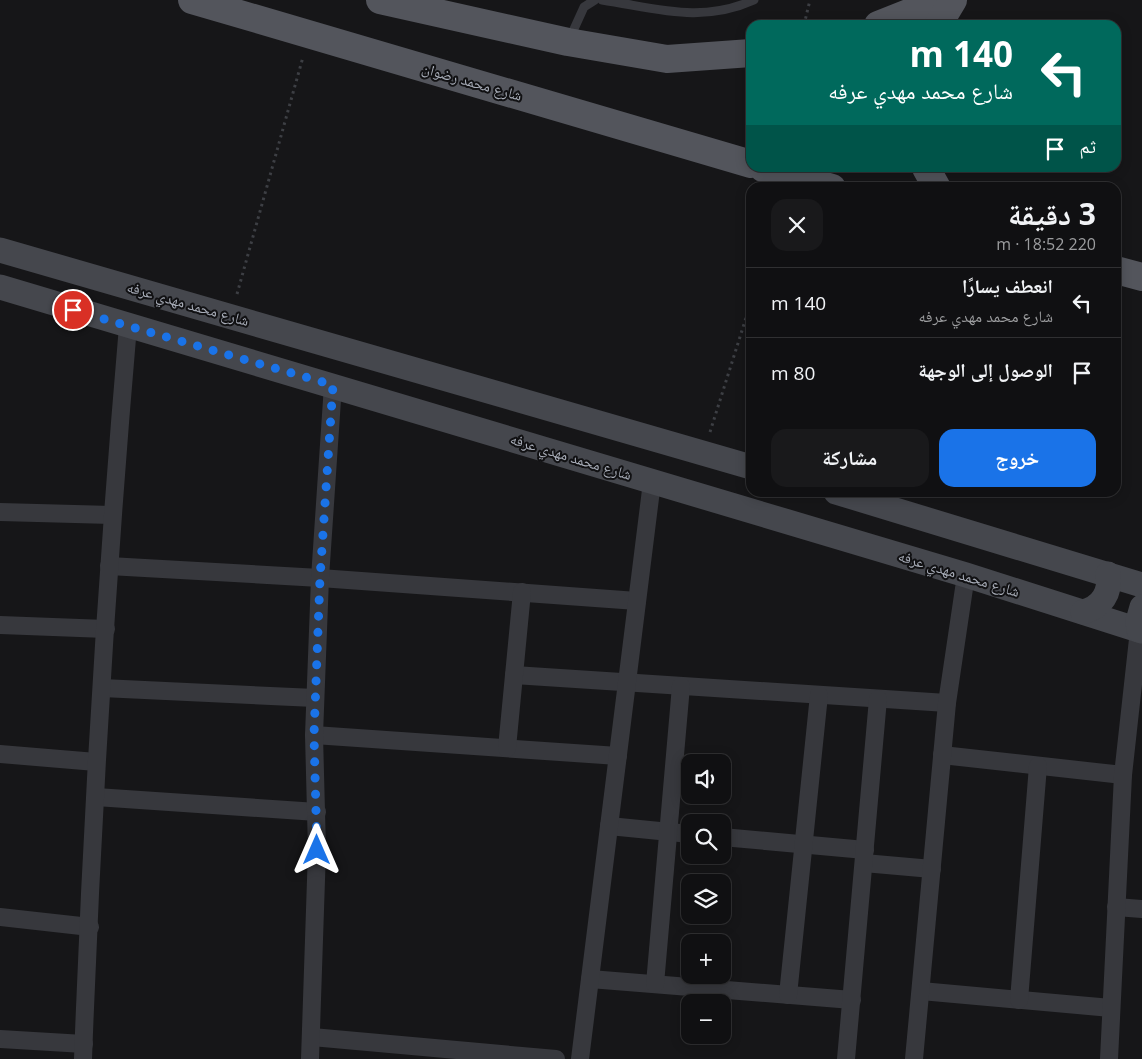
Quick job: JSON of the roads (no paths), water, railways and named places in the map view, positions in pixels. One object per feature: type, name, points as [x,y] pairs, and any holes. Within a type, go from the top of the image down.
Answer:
[{"type":"main road","name":"شارع محمد رضوان","points":[[192,0],[746,163]]},
{"type":"main road","points":[[380,0],[440,9],[568,42],[668,59],[746,53]]},
{"type":"main road","points":[[891,20],[941,0]]},
{"type":"main road","points":[[941,20],[953,0]]},
{"type":"main road","points":[[777,172],[811,182]]},
{"type":"main road","points":[[1121,272],[1142,278]]},
{"type":"street","name":"شارع محمد مهدي عرفه","points":[[0,250],[746,466]]},
{"type":"street","name":"شارع محمد مهدي عرفه","points":[[0,287],[333,385],[966,575],[1083,612],[1141,622]]},
{"type":"street","points":[[0,1039],[84,1052],[96,762],[112,515],[128,326]]},
{"type":"street","points":[[310,1059],[316,812],[315,698],[320,578],[333,385]]},
{"type":"street","points":[[580,1059],[652,482]]},
{"type":"street","points":[[853,497],[1142,585]]},
{"type":"street","points":[[0,512],[112,515]]},
{"type":"street","points":[[109,566],[320,578],[637,601]]},
{"type":"street","points":[[1083,612],[1097,607],[1102,602],[1109,588],[1108,574]]},
{"type":"street","points":[[914,1059],[947,703],[966,575]]},
{"type":"street","points":[[507,748],[522,592]]},
{"type":"street","points":[[1109,1059],[1123,775],[1141,622]]},
{"type":"street","points":[[0,625],[106,628]]},
{"type":"street","points":[[514,675],[947,703]]},
{"type":"street","points":[[655,984],[680,686]]},
{"type":"street","points":[[102,688],[315,698]]},
{"type":"street","points":[[788,995],[819,695]]},
{"type":"street","points":[[846,1059],[878,699]]},
{"type":"street","points":[[314,735],[618,756]]},
{"type":"street","points":[[0,754],[96,762]]},
{"type":"street","points":[[942,755],[1123,775]]},
{"type":"street","points":[[1019,1000],[1038,766]]},
{"type":"street","points":[[96,796],[316,812]]},
{"type":"street","points":[[609,826],[681,833]]},
{"type":"street","points":[[731,838],[804,844],[932,869]]},
{"type":"street","points":[[1116,907],[1142,908]]},
{"type":"street","points":[[0,917],[90,927]]},
{"type":"street","points":[[590,979],[852,1000]]},
{"type":"street","points":[[921,991],[1111,1008]]},
{"type":"street","points":[[312,1037],[524,1058],[556,1059]]},
{"type":"lane","points":[[568,42],[584,7],[595,0]]},
{"type":"lane","points":[[602,0],[684,14],[718,11],[738,7],[754,0]]},
{"type":"lane","points":[[718,11],[737,0]]}]
